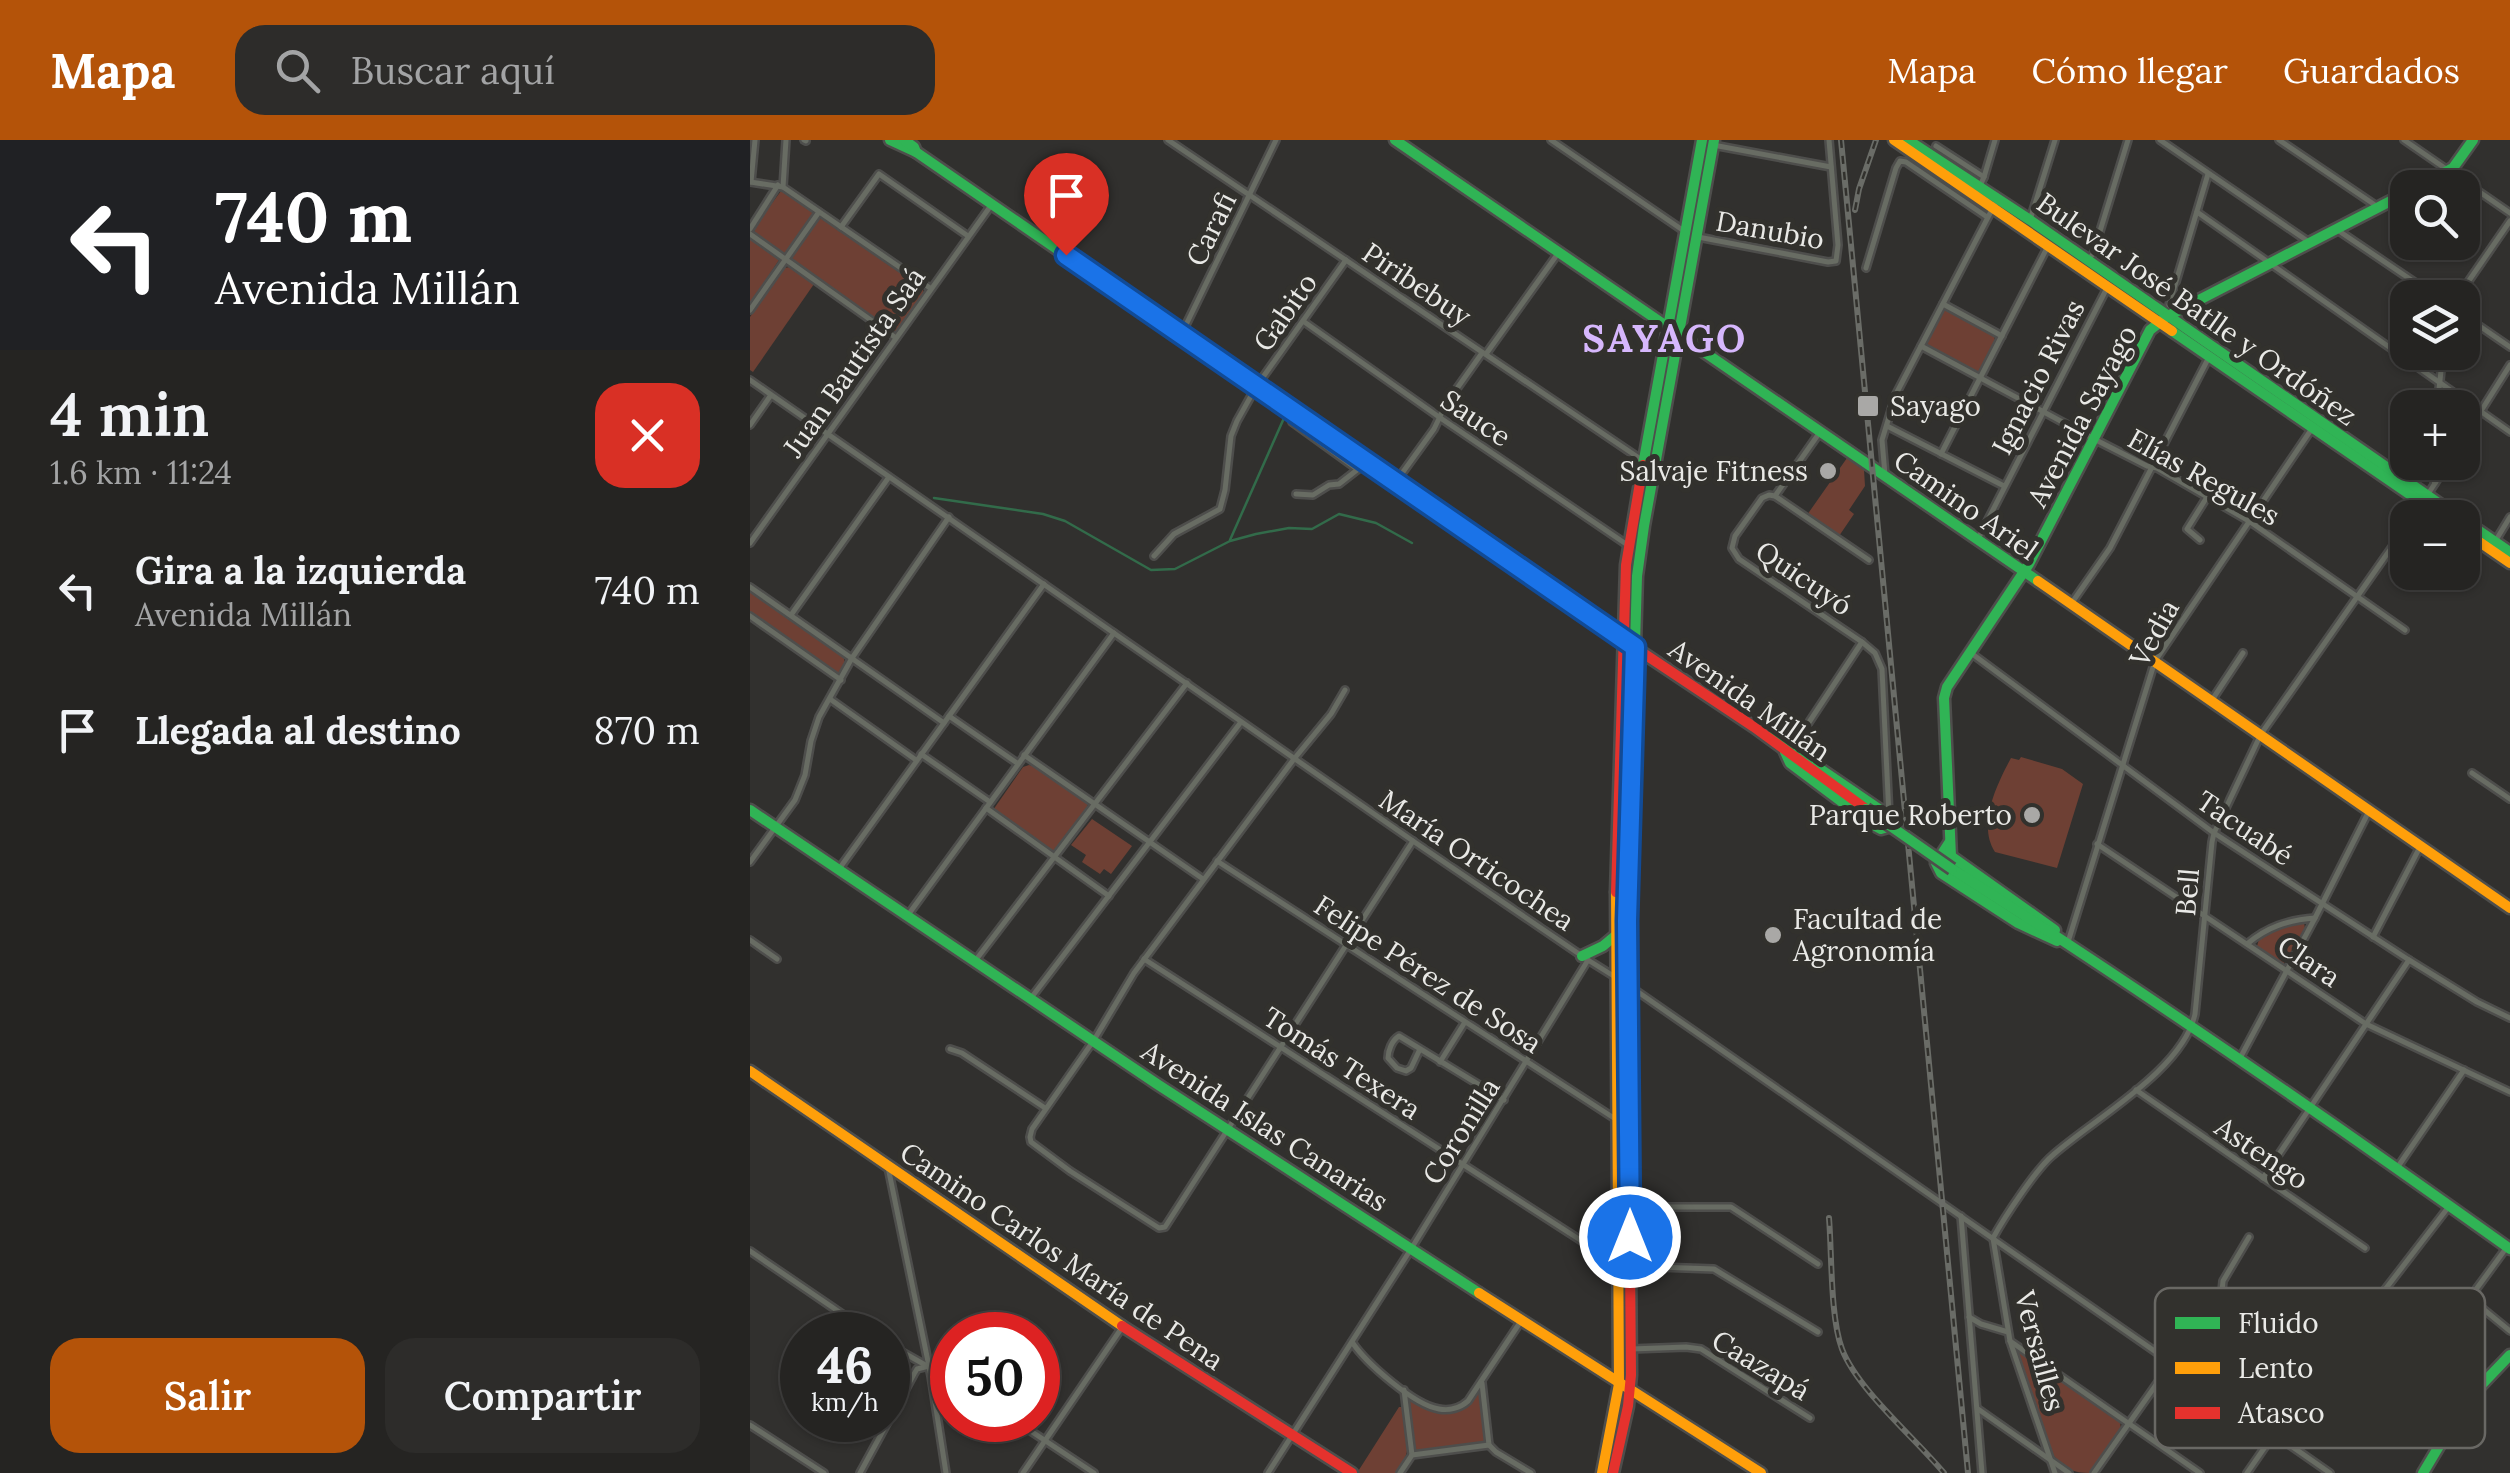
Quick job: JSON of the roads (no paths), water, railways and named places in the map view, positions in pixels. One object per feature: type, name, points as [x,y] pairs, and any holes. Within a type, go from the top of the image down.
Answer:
[{"type":"main road","name":"Avenida Millán","points":[[890,140],[916,152]]},
{"type":"main road","name":"Avenida Millán","points":[[904,140],[1294,413],[1361,466],[1395,483],[1788,749],[1952,870],[2070,944],[2509,1248]]},
{"type":"main road","name":"Camino Ariel","points":[[1396,140],[2510,908]]},
{"type":"main road","name":"Bulevar José Batlle y Ordóñez","points":[[1894,140],[1980,187]]},
{"type":"main road","name":"Bulevar José Batlle y Ordóñez","points":[[1908,140],[1980,187],[1992,208],[2107,288],[2165,314],[2209,357],[2425,499]]},
{"type":"main road","points":[[2449,170],[2472,140]]},
{"type":"main road","points":[[1614,1473],[1630,1391],[1632,1349],[1624,1266],[1615,936],[1622,639],[1629,546],[1668,326],[1709,142]]},
{"type":"main road","name":"Avenida Sayago","points":[[1948,850],[1944,698],[1950,682],[2024,572],[2150,330],[2165,314],[2390,201]]},
{"type":"main road","name":"Bulevar José Batlle y Ordóñez","points":[[1992,208],[2030,220],[2425,499]]},
{"type":"main road","points":[[1602,1473],[1618,1384],[1630,1207],[1627,921],[1640,548],[1679,334],[1691,234]]},
{"type":"main road","name":"Bulevar José Batlle y Ordóñez","points":[[2480,536],[2510,552]]},
{"type":"main road","name":"Bulevar José Batlle y Ordóñez","points":[[2480,537],[2510,563]]},
{"type":"main road","points":[[1788,749],[1790,763],[1870,823],[1885,829],[1890,824],[1889,816]]},
{"type":"main road","name":"Avenida Islas Canarias","points":[[750,810],[1228,1130],[1758,1472]]},
{"type":"main road","points":[[1948,850],[2070,944],[2018,923],[1942,873],[1936,863],[1948,850]]},
{"type":"main road","points":[[1585,958],[1615,936]]},
{"type":"main road","name":"Camino Carlos María de Pena","points":[[750,1071],[1123,1326],[1352,1473]]},
{"type":"main road","points":[[2485,1381],[2510,1355]]},
{"type":"main road","points":[[2423,1473],[2437,1448]]},
{"type":"street","points":[[754,140],[750,182],[780,186],[931,289]]},
{"type":"street","points":[[786,140],[780,186],[750,232],[896,338]]},
{"type":"street","name":"Piribebuy","points":[[1168,140],[1644,461]]},
{"type":"street","name":"Carafi","points":[[1181,335],[1276,140]]},
{"type":"street","name":"Danubio","points":[[1550,140],[1691,234],[1828,262],[1836,261],[1838,245],[1830,167]]},
{"type":"street","points":[[1709,142],[1830,167],[1829,140]]},
{"type":"street","points":[[1980,187],[1996,140]]},
{"type":"street","points":[[2030,220],[2054,140]]},
{"type":"street","points":[[2088,260],[2128,140]]},
{"type":"street","points":[[2160,140],[2309,242]]},
{"type":"street","points":[[2279,140],[2378,207]]},
{"type":"street","points":[[2404,140],[2449,170]]},
{"type":"street","name":"Bulevar José Batlle y Ordóñez","points":[[1936,146],[1980,187]]},
{"type":"street","name":"Bulevar José Batlle y Ordóñez","points":[[1866,268],[1897,164],[1906,162],[1992,208]]},
{"type":"street","points":[[841,228],[879,174],[968,236]]},
{"type":"street","points":[[2165,314],[2208,174]]},
{"type":"street","points":[[2480,192],[2510,213]]},
{"type":"street","name":"Juan Bautista Saá","points":[[750,544],[992,203]]},
{"type":"street","points":[[1885,476],[1882,440],[1896,394],[1992,208]]},
{"type":"street","points":[[750,310],[819,212]]},
{"type":"street","points":[[2197,212],[2510,432]]},
{"type":"street","points":[[2469,280],[2510,221]]},
{"type":"street","points":[[2336,229],[2411,280]]},
{"type":"street","points":[[1941,454],[2048,246]]},
{"type":"street","points":[[1395,483],[1559,252]]},
{"type":"street","name":"Gabito","points":[[1154,556],[1174,534],[1220,509],[1231,436],[1256,387],[1346,260]]},
{"type":"street","name":"Ignacio Rivas","points":[[1978,539],[2107,288]]},
{"type":"street","points":[[1943,304],[2002,336]]},
{"type":"street","name":"Sauce","points":[[1303,320],[1629,546]]},
{"type":"street","points":[[2480,326],[2510,347]]},
{"type":"street","name":"Elías Regules","points":[[1921,346],[2249,521],[2404,630]]},
{"type":"street","points":[[2071,604],[2110,548],[2209,357]]},
{"type":"street","points":[[2481,413],[2510,365]]},
{"type":"street","points":[[2438,390],[2441,370]]},
{"type":"street","name":"María Orticochea","points":[[750,380],[1412,841],[1628,985],[2155,1350]]},
{"type":"street","points":[[750,424],[771,395]]},
{"type":"street","points":[[1887,426],[2004,486]]},
{"type":"street","name":"Vedia","points":[[2070,944],[2155,661],[2314,427]]},
{"type":"street","name":"Quicuyó","points":[[1820,432],[1775,496],[1764,496],[1733,540],[1732,548],[1734,554],[1872,649],[1880,660],[1889,816]]},
{"type":"street","points":[[1296,494],[1314,496],[1339,484],[1361,466]]},
{"type":"street","points":[[791,615],[890,476]]},
{"type":"street","points":[[2425,499],[2437,480]]},
{"type":"street","points":[[1775,496],[1869,560]]},
{"type":"street","points":[[2200,540],[2187,530],[2207,497]]},
{"type":"street","points":[[750,862],[795,800],[819,718],[852,658],[949,517]]},
{"type":"street","points":[[2495,542],[2510,517]]},
{"type":"street","name":"Bell","points":[[1993,1238],[2049,1158],[2161,1070],[2192,1027],[2214,833],[2262,734],[2390,550]]},
{"type":"street","points":[[839,869],[1044,584]]},
{"type":"street","points":[[750,587],[944,722]]},
{"type":"street","points":[[750,616],[841,680]]},
{"type":"street","points":[[908,915],[1114,633]]},
{"type":"street","points":[[1788,749],[1862,642]]},
{"type":"street","name":"Tacuabé","points":[[1970,652],[2214,833],[2372,937],[2510,1018]]},
{"type":"street","points":[[2212,700],[2244,653]]},
{"type":"street","points":[[976,961],[1187,683]]},
{"type":"street","points":[[1345,690],[1331,714],[1134,973],[1094,1040],[1045,1108],[1030,1134],[1033,1144],[1109,1197],[1163,1228],[1412,841]]},
{"type":"street","points":[[830,699],[988,805],[1109,896]]},
{"type":"street","points":[[950,716],[1017,763]]},
{"type":"street","points":[[1030,998],[1242,721]]},
{"type":"street","points":[[1024,755],[1203,878]]},
{"type":"street","points":[[2472,773],[2510,799]]},
{"type":"street","points":[[2239,1060],[2370,809]]},
{"type":"street","name":"Clara","points":[[2097,844],[2366,1024],[2510,1092]]},
{"type":"street","points":[[2372,937],[2421,845]]},
{"type":"street","name":"Felipe Pérez de Sosa","points":[[1217,861],[1618,1120]]},
{"type":"street","points":[[2247,944],[2281,924],[2315,918]]},
{"type":"street","points":[[750,940],[777,959]]},
{"type":"street","name":"Coronilla","points":[[1268,1473],[1504,1100],[1585,958]]},
{"type":"street","name":"Tomás Texera","points":[[1144,960],[1624,1266]]},
{"type":"street","points":[[2263,1178],[2409,960]]},
{"type":"street","points":[[1440,1062],[1465,1022]]},
{"type":"street","points":[[1420,1050],[1406,1071],[1388,1058],[1399,1036],[1504,1100]]},
{"type":"street","points":[[950,1049],[1045,1108]]},
{"type":"street","points":[[2397,1168],[2464,1070]]},
{"type":"street","name":"Astengo","points":[[2136,1090],[2366,1248]]},
{"type":"street","points":[[887,1165],[930,1366]]},
{"type":"street","points":[[2388,1288],[2450,1205]]},
{"type":"street","points":[[1630,1207],[1731,1206],[1818,1264]]},
{"type":"street","points":[[1961,1216],[1982,1473]]},
{"type":"street","points":[[2222,1288],[2249,1237]]},
{"type":"street","name":"Versailles","points":[[1993,1238],[2010,1342],[2056,1473]]},
{"type":"street","points":[[2479,1288],[2509,1248]]},
{"type":"street","points":[[750,1251],[839,1312]]},
{"type":"street","points":[[1624,1266],[1714,1269],[1818,1332]]},
{"type":"street","points":[[2485,1310],[2510,1331]]},
{"type":"street","points":[[1968,1316],[2008,1332]]},
{"type":"street","points":[[1352,1342],[1368,1363],[1404,1390],[1432,1407],[1446,1409],[1463,1406],[1521,1321]]},
{"type":"street","points":[[1970,1332],[1981,1324]]},
{"type":"street","points":[[1060,1420],[1123,1326]]},
{"type":"street","points":[[2010,1342],[2155,1442]]},
{"type":"street","name":"Caazapá","points":[[1632,1349],[1696,1348],[1810,1418]]},
{"type":"street","points":[[910,1356],[930,1366]]},
{"type":"street","points":[[860,1473],[917,1369],[930,1366]]},
{"type":"street","points":[[1482,1382],[1489,1445],[1531,1473]]},
{"type":"street","points":[[2094,1473],[2155,1387]]},
{"type":"street","points":[[1400,1473],[1412,1455],[1404,1390]]},
{"type":"street","points":[[1976,1408],[2070,1473]]},
{"type":"street","points":[[750,1425],[824,1473]]},
{"type":"street","points":[[941,1442],[946,1473]]},
{"type":"street","points":[[1024,1473],[1045,1442]]},
{"type":"street","points":[[1048,1442],[1094,1473]]},
{"type":"street","points":[[1412,1455],[1489,1445]]},
{"type":"street","points":[[2164,1448],[2200,1473]]},
{"type":"street","points":[[2248,1473],[2265,1448]]},
{"type":"street","name":"María Orticochea","points":[[2294,1448],[2330,1473]]},
{"type":"waterway","points":[[1230,540],[1284,418]]},
{"type":"waterway","points":[[934,498],[1043,514],[1065,521],[1151,570],[1175,569],[1230,541],[1256,534],[1289,528],[1312,529],[1339,514],[1376,523],[1412,543]]},
{"type":"railway","points":[[1841,140],[1968,1473]]},
{"type":"railway","points":[[1855,210],[1876,140]]},
{"type":"railway","points":[[1829,1218],[1833,1303],[1842,1349],[1873,1397],[1944,1473]]},
{"type":"place","name":"Sayago","points":[[1868,406]]},
{"type":"place","name":"Salvaje Fitness","points":[[1828,471]]},
{"type":"place","name":"Parque Roberto","points":[[2032,815]]},
{"type":"place","name":"Facultad de Agronomía","points":[[1773,935]]},
{"type":"district","name":"SAYAGO","points":[[1665,338]]}]
